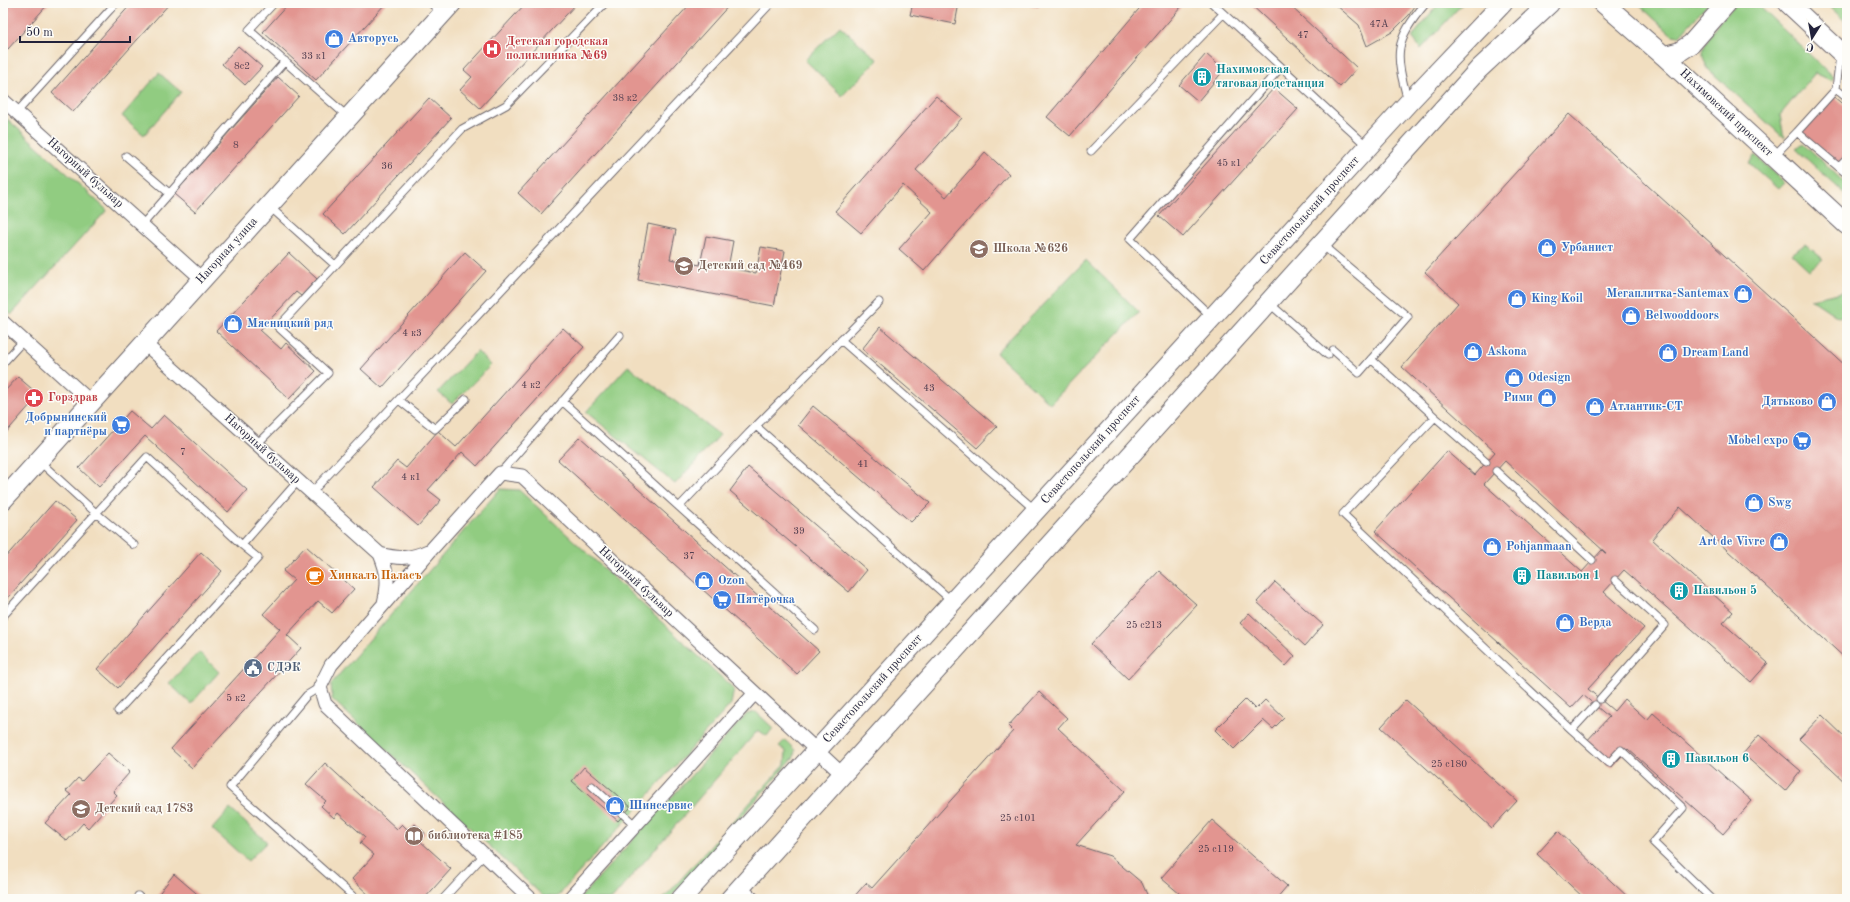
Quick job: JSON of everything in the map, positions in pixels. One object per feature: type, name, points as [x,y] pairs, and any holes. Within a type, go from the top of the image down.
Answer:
[{"type":"main road","name":"Севастопольский проспект","points":[[681,899],[1409,102],[1503,3]]},
{"type":"main road","points":[[736,892],[1479,69],[1550,3]]},
{"type":"main road","name":"Нахимовский проспект","points":[[1603,3],[1664,56],[1847,225]]},
{"type":"main road","points":[[1664,56],[1679,52],[1691,44],[1727,3]]},
{"type":"main road","points":[[1788,3],[1844,55]]},
{"type":"main road","name":"Нагорная улица","points":[[3,500],[349,117],[442,7]]},
{"type":"street","name":"Нагорный бульвар","points":[[3,100],[202,279]]},
{"type":"street","points":[[3,322],[91,402]]},
{"type":"street","name":"Нагорный бульвар","points":[[144,343],[380,554],[387,570],[388,588],[384,605]]},
{"type":"street","name":"Нагорный бульвар","points":[[320,687],[332,665],[430,551],[500,473],[522,476],[842,774]]},
{"type":"street","points":[[380,554],[397,558],[414,557],[430,551]]},
{"type":"street","points":[[320,687],[325,704],[531,899]]},
{"type":"street","points":[[569,899],[755,693]]},
{"type":"lane","points":[[17,112],[116,3]]},
{"type":"lane","points":[[274,3],[249,30],[349,117]]},
{"type":"lane","points":[[257,444],[328,373],[278,327],[462,129],[506,105],[605,3]]},
{"type":"lane","points":[[311,493],[771,3]]},
{"type":"lane","points":[[1212,3],[1368,147]]},
{"type":"lane","points":[[1409,102],[1399,68],[1398,53],[1405,32],[1426,3]]},
{"type":"lane","points":[[1091,151],[1223,14]]},
{"type":"lane","points":[[1773,157],[1836,89],[1844,55]]},
{"type":"lane","points":[[142,225],[285,61]]},
{"type":"lane","points":[[1212,317],[1130,239],[1281,67]]},
{"type":"lane","points":[[1836,89],[1847,98]]},
{"type":"lane","points":[[1797,132],[1847,174]]},
{"type":"lane","points":[[126,156],[169,194]]},
{"type":"lane","points":[[1839,167],[1847,159]]},
{"type":"lane","points":[[268,205],[336,265]]},
{"type":"lane","points":[[1268,302],[1330,353],[1359,373],[1408,317],[1321,244]]},
{"type":"lane","points":[[679,507],[756,426],[879,302]]},
{"type":"lane","points":[[500,473],[620,334]]},
{"type":"lane","points":[[842,340],[1036,510]]},
{"type":"lane","points":[[3,363],[23,341]]},
{"type":"lane","points":[[1370,359],[1486,462]]},
{"type":"lane","points":[[399,400],[435,429],[466,399]]},
{"type":"lane","points":[[562,402],[815,630]]},
{"type":"lane","points":[[1435,417],[1343,514],[1609,763],[1621,750],[1683,808],[1653,842],[1712,899]]},
{"type":"lane","points":[[756,426],[953,602]]},
{"type":"lane","points":[[3,616],[147,457],[258,558],[118,711]]},
{"type":"lane","points":[[38,461],[134,545]]},
{"type":"lane","points":[[1496,471],[1592,560]]},
{"type":"lane","points":[[242,545],[298,481]]},
{"type":"lane","points":[[1572,730],[1665,625],[1615,580]]},
{"type":"lane","points":[[320,687],[308,695],[230,787],[356,899]]},
{"type":"lane","points":[[592,786],[635,826]]},
{"type":"lane","points":[[443,899],[484,855]]},
{"type":"lane","points":[[736,892],[757,899]]},
{"type":"green space","points":[[1439,3],[1463,3],[1421,49],[1412,37]]},
{"type":"green space","points":[[1637,3],[1709,3],[1679,36],[1672,35]]},
{"type":"green space","points":[[1738,3],[1758,5],[1833,77],[1832,81],[1815,73],[1780,115],[1784,138],[1708,69],[1704,60],[1704,49],[1711,34],[1722,19]]},
{"type":"green space","points":[[1826,3],[1847,3],[1847,23]]},
{"type":"green space","points":[[840,26],[878,60],[842,96],[805,60]]},
{"type":"green space","points":[[159,73],[181,92],[144,135],[122,116]]},
{"type":"green space","points":[[3,115],[107,210],[11,315],[3,307]]},
{"type":"green space","points":[[1803,143],[1847,185],[1847,196],[1796,149]]},
{"type":"green space","points":[[1755,155],[1784,183],[1778,189],[1749,163]]},
{"type":"green space","points":[[1805,244],[1823,259],[1809,270],[1792,254]]},
{"type":"green space","points":[[1086,260],[1139,312],[1050,404],[996,353]]},
{"type":"green space","points":[[1847,291],[1847,315],[1838,317],[1811,299]]},
{"type":"green space","points":[[477,351],[491,365],[452,404],[438,392]]},
{"type":"green space","points":[[628,366],[720,435],[675,484],[586,412]]},
{"type":"green space","points":[[500,489],[519,490],[734,689],[731,704],[557,897],[543,896],[332,699],[331,684]]},
{"type":"green space","points":[[199,652],[219,672],[191,704],[169,683]]},
{"type":"green space","points":[[756,712],[773,728],[767,736],[758,730],[612,899],[579,899],[747,714]]},
{"type":"green space","points":[[785,740],[795,750],[794,757],[669,899],[663,899],[785,764],[786,751],[779,746]]},
{"type":"green space","points":[[230,809],[267,842],[248,861],[212,829]]},
{"type":"building","points":[[11,3],[49,3],[8,49],[3,44],[3,12]]},
{"type":"building","points":[[132,3],[170,3],[73,112],[52,93]]},
{"type":"building","points":[[289,3],[386,3],[316,80],[263,32]]},
{"type":"building","points":[[526,3],[577,3],[480,108],[460,90],[472,77],[464,70]]},
{"type":"building","points":[[691,3],[731,3],[541,214],[518,193]]},
{"type":"building","points":[[913,3],[959,3],[955,24],[910,15]]},
{"type":"building","points":[[1022,3],[1040,3],[1039,7]]},
{"type":"building","points":[[1144,3],[1176,3],[1181,7],[1070,136],[1047,117]]},
{"type":"building","points":[[1249,3],[1287,3],[1357,68],[1340,87]]},
{"type":"building","points":[[1337,3],[1417,3],[1409,15],[1392,32],[1367,46],[1359,25],[1336,5]]},
{"type":"building","points":[[238,46],[262,67],[245,85],[222,64]]},
{"type":"building","name":"Нахимовская тяговая подстанция","points":[[1206,54],[1224,70],[1198,101],[1179,85]]},
{"type":"building","points":[[278,77],[299,96],[195,212],[174,194]]},
{"type":"building","points":[[1274,88],[1298,109],[1183,237],[1159,216]]},
{"type":"building","points":[[936,96],[962,118],[916,170],[946,197],[985,152],[1009,174],[924,271],[899,249],[932,212],[903,185],[861,233],[835,211]]},
{"type":"building","points":[[1833,96],[1847,108],[1847,173],[1801,132]]},
{"type":"building","points":[[429,98],[451,118],[345,234],[323,214]]},
{"type":"building","points":[[1569,114],[1847,367],[1847,660],[1680,507],[1652,539],[1733,612],[1723,623],[1768,663],[1751,682],[1624,570],[1604,592],[1644,628],[1588,689],[1614,711],[1624,699],[1647,720],[1653,713],[1752,801],[1723,834],[1628,749],[1611,768],[1584,744],[1609,717],[1583,695],[1571,708],[1375,531],[1447,451],[1475,475],[1495,452],[1402,367],[1458,303],[1425,272]],"holes":[[[1505,461],[1606,553],[1602,550],[1582,572],[1484,484]]]},
{"type":"building","name":"Детский сад №469","points":[[648,224],[676,230],[670,259],[700,265],[706,236],[733,241],[728,268],[756,273],[761,247],[785,251],[774,306],[638,280]]},
{"type":"building","points":[[465,252],[486,271],[382,388],[361,369]]},
{"type":"building","points":[[289,253],[317,279],[301,296],[296,292],[260,330],[281,349],[286,343],[316,371],[289,399],[216,331]]},
{"type":"building","points":[[880,327],[997,427],[977,448],[862,349]]},
{"type":"building","points":[[563,328],[584,347],[477,466],[462,452],[428,490],[441,500],[418,526],[374,487],[397,461],[406,468],[438,431],[456,447]]},
{"type":"building","points":[[18,377],[39,395],[3,436],[3,393]]},
{"type":"building","points":[[813,406],[930,503],[911,522],[798,425]]},
{"type":"building","points":[[130,411],[151,429],[164,415],[247,490],[228,512],[145,436],[99,487],[79,468]]},
{"type":"building","points":[[580,437],[819,651],[797,674],[558,460]]},
{"type":"building","points":[[748,467],[867,570],[849,592],[730,491]]},
{"type":"building","points":[[55,501],[77,520],[3,603],[3,560]]},
{"type":"building","points":[[306,546],[354,589],[332,613],[318,601],[287,635],[301,648],[192,768],[171,749],[280,629],[263,614],[294,580],[283,571]]},
{"type":"building","points":[[201,552],[222,571],[118,688],[97,669]]},
{"type":"building","points":[[1159,571],[1197,605],[1128,679],[1091,644]]},
{"type":"building","points":[[1275,582],[1323,625],[1305,646],[1257,602]]},
{"type":"building","points":[[1249,613],[1295,656],[1286,666],[1240,623]]},
{"type":"building","points":[[1039,692],[1067,718],[1058,728],[1125,791],[1076,845],[1110,856],[1142,883],[1149,899],[852,899],[866,883],[872,888],[1013,731],[1008,726]]},
{"type":"building","points":[[1246,699],[1256,709],[1265,700],[1284,718],[1273,729],[1263,720],[1234,749],[1215,730]]},
{"type":"building","points":[[1406,700],[1517,801],[1492,828],[1381,727]]},
{"type":"building","points":[[1822,715],[1847,739],[1847,784],[1799,739]]},
{"type":"building","points":[[1759,735],[1801,771],[1785,791],[1743,754]]},
{"type":"building","name":"Детский сад 1783","points":[[108,753],[130,772],[113,791],[117,795],[88,828],[83,823],[67,841],[45,823],[71,795],[66,791],[78,778],[82,781]]},
{"type":"building","points":[[325,763],[397,829],[402,824],[409,831],[415,824],[425,833],[419,840],[451,869],[424,899],[373,899],[352,879],[374,855],[360,843],[365,837],[338,813],[334,818],[321,806],[326,801],[306,784]]},
{"type":"building","points":[[584,767],[631,807],[618,821],[572,781]]},
{"type":"building","points":[[1212,820],[1287,886],[1276,899],[1186,899],[1161,878]]},
{"type":"building","points":[[1558,831],[1630,899],[1585,899],[1537,854]]},
{"type":"building","points":[[174,874],[203,899],[161,899],[157,896]]},
{"type":"place","name":"Авторусь","points":[[334,39]]},
{"type":"place","name":"Детская городская поликлиника №69","points":[[492,49]]},
{"type":"place","name":"Нахимовская тяговая подстанция","points":[[1202,77]]},
{"type":"place","name":"Урбанист","points":[[1547,248]]},
{"type":"place","name":"Школа №626","points":[[979,249]]},
{"type":"place","name":"Детский сад №469","points":[[684,266]]},
{"type":"place","name":"Мегаплитка-Santemax","points":[[1743,294]]},
{"type":"place","name":"King Koil","points":[[1517,299]]},
{"type":"place","name":"Belwooddoors","points":[[1631,316]]},
{"type":"place","name":"Мясницкий ряд","points":[[233,324]]},
{"type":"place","name":"Askona","points":[[1473,352]]},
{"type":"place","name":"Dream Land","points":[[1668,353]]},
{"type":"place","name":"Odesign","points":[[1514,378]]},
{"type":"place","name":"Горздрав","points":[[34,398]]},
{"type":"place","name":"Рими","points":[[1547,398]]},
{"type":"place","name":"Дятьково","points":[[1827,402]]},
{"type":"place","name":"Атлантик-СТ","points":[[1595,407]]},
{"type":"place","name":"Добрынинский и партнёры","points":[[121,425]]},
{"type":"place","name":"Mobel expo","points":[[1802,441]]},
{"type":"place","name":"Swg","points":[[1754,503]]},
{"type":"place","name":"Art de Vivre","points":[[1779,542]]},
{"type":"place","name":"Pohjanmaan","points":[[1492,547]]},
{"type":"place","name":"Хинкалъ Паласъ","points":[[315,576]]},
{"type":"place","name":"Павильон 1","points":[[1522,576]]},
{"type":"place","name":"Ozon","points":[[704,581]]},
{"type":"place","name":"Павильон 5","points":[[1679,591]]},
{"type":"place","name":"Пятёрочка","points":[[722,600]]},
{"type":"place","name":"Верда","points":[[1565,623]]},
{"type":"place","name":"СДЭК","points":[[253,668]]},
{"type":"place","name":"Павильон 6","points":[[1671,759]]},
{"type":"place","name":"Шинсервис","points":[[615,806]]},
{"type":"place","name":"Детский сад 1783","points":[[81,809]]},
{"type":"place","name":"библиотека #185","points":[[414,836]]}]
